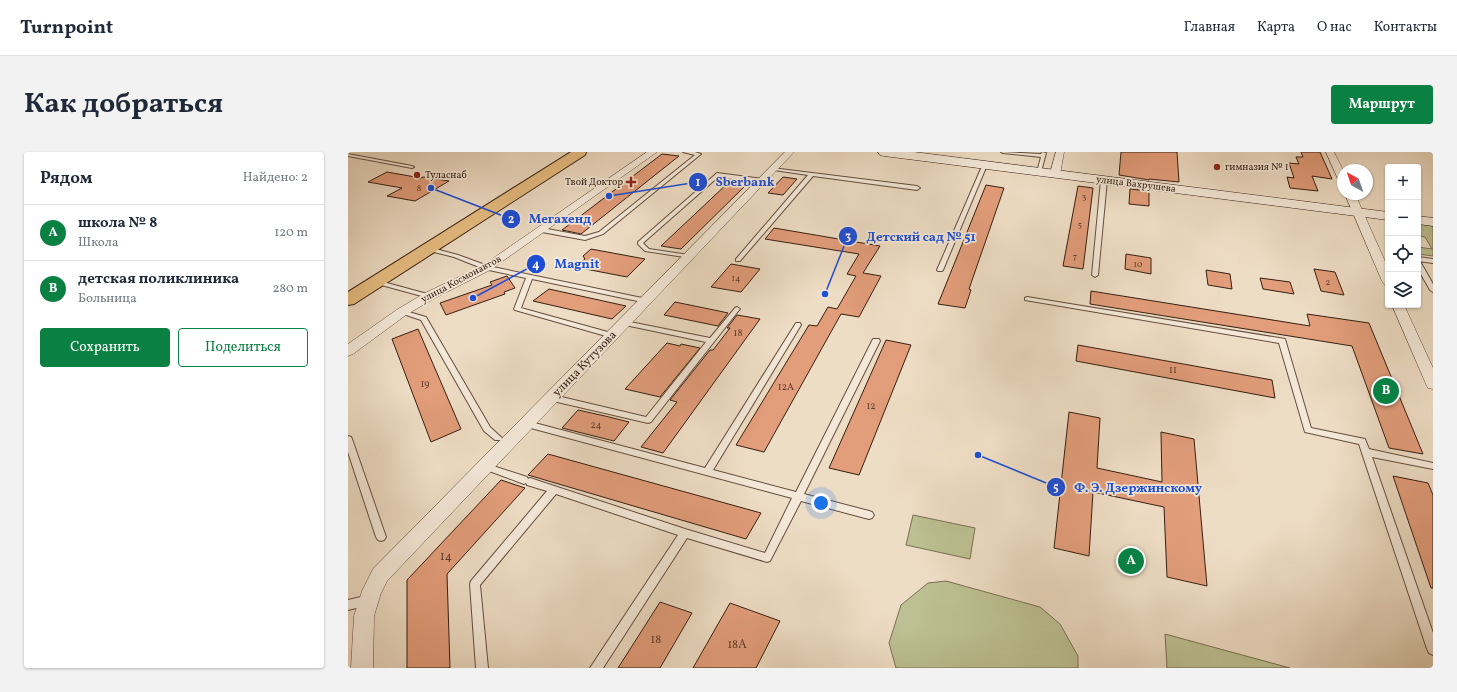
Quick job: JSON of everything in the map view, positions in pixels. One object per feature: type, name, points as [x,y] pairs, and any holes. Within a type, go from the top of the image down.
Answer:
[{"type":"main road","points":[[348,300],[580,152]]},
{"type":"main road","name":"улица Вахрушева","points":[[884,152],[1385,216]]},
{"type":"main road","points":[[1421,220],[1433,222]]},
{"type":"street","name":"улица Космонавтов","points":[[348,350],[402,312],[429,296],[486,268],[653,152]]},
{"type":"street","name":"улица Кутузова","points":[[362,668],[364,616],[369,599],[380,575],[790,152]]},
{"type":"street","points":[[1055,174],[1060,152]]},
{"type":"street","points":[[1330,152],[1337,167]]},
{"type":"street","points":[[1353,200],[1386,272]]},
{"type":"street","points":[[1399,308],[1433,384]]},
{"type":"lane","points":[[542,230],[585,238],[601,234],[699,154],[685,152]]},
{"type":"lane","points":[[1003,152],[1043,154],[1039,172]]},
{"type":"lane","points":[[348,155],[412,167]]},
{"type":"lane","points":[[940,270],[985,165]]},
{"type":"lane","points":[[774,169],[917,188]]},
{"type":"lane","points":[[738,260],[812,174]]},
{"type":"lane","points":[[689,257],[647,250],[640,243],[717,175],[762,181]]},
{"type":"lane","points":[[1095,275],[1104,180]]},
{"type":"lane","points":[[428,249],[456,256],[486,268],[647,301]]},
{"type":"lane","points":[[1421,259],[1433,261]]},
{"type":"lane","points":[[1422,276],[1433,290]]},
{"type":"lane","points":[[530,277],[518,309],[613,336]]},
{"type":"lane","points":[[376,282],[429,296]]},
{"type":"lane","points":[[1027,300],[1282,341],[1308,430],[1362,441],[1433,649]]},
{"type":"lane","points":[[552,398],[648,420],[711,340],[737,310]]},
{"type":"lane","points":[[402,312],[424,319],[487,429],[498,438]]},
{"type":"lane","points":[[625,323],[711,340]]},
{"type":"lane","points":[[707,472],[798,325]]},
{"type":"lane","points":[[484,466],[685,534],[767,558],[876,341]]},
{"type":"lane","points":[[527,424],[869,515]]},
{"type":"lane","points":[[348,438],[381,537]]},
{"type":"lane","points":[[1366,452],[1433,466]]},
{"type":"lane","points":[[482,668],[475,584],[554,490]]},
{"type":"lane","points":[[596,668],[685,534]]},
{"type":"lane","points":[[348,606],[369,599]]},
{"type":"green space","points":[[1421,224],[1433,226],[1433,256],[1421,254],[1421,247],[1432,249],[1425,237],[1421,236]]},
{"type":"green space","points":[[913,515],[975,528],[970,559],[906,545]]},
{"type":"green space","points":[[946,581],[1040,607],[1060,624],[1078,656],[1078,668],[896,668],[889,643],[901,605],[928,583]]},
{"type":"green space","points":[[1165,634],[1290,668],[1167,668]]},
{"type":"building","points":[[1121,152],[1177,152],[1179,182],[1149,180],[1119,175]]},
{"type":"building","points":[[1301,152],[1320,152],[1332,179],[1312,176],[1318,191],[1290,188],[1287,177],[1294,178],[1289,163],[1299,164],[1296,157],[1303,157]]},
{"type":"building","points":[[662,154],[679,156],[581,234],[562,230]]},
{"type":"building","points":[[387,172],[449,181],[415,201],[387,196],[402,188],[368,182]]},
{"type":"building","points":[[783,177],[797,179],[783,195],[768,193]]},
{"type":"building","points":[[729,182],[746,185],[681,249],[661,246]]},
{"type":"building","points":[[986,185],[1004,188],[969,289],[971,290],[965,308],[938,304]]},
{"type":"building","points":[[1078,186],[1093,188],[1083,269],[1063,266]]},
{"type":"building","points":[[1130,189],[1149,191],[1149,206],[1129,204]]},
{"type":"building","points":[[774,228],[880,246],[863,273],[881,276],[859,317],[841,314],[764,452],[736,445],[809,325],[817,326],[828,307],[837,309],[856,276],[847,274],[859,254],[765,239]]},
{"type":"building","points":[[591,249],[645,259],[627,277],[575,267],[585,259],[583,256]]},
{"type":"building","points":[[1126,254],[1151,258],[1151,274],[1125,269]]},
{"type":"building","points":[[731,264],[760,269],[741,292],[711,287]]},
{"type":"building","points":[[1314,269],[1335,272],[1344,295],[1321,291]]},
{"type":"building","points":[[1206,270],[1230,274],[1232,289],[1208,285]]},
{"type":"building","points":[[507,276],[515,288],[504,292],[505,294],[446,315],[440,303],[492,285],[490,282]]},
{"type":"building","points":[[1260,278],[1290,282],[1294,294],[1263,289]]},
{"type":"building","points":[[549,289],[626,306],[612,319],[533,301]]},
{"type":"building","points":[[1091,291],[1310,326],[1307,314],[1369,323],[1423,454],[1389,448],[1352,346],[1090,304]]},
{"type":"building","points":[[675,302],[728,313],[718,326],[664,315]]},
{"type":"building","points":[[737,315],[760,319],[663,453],[641,447],[677,402],[670,400],[710,350],[713,350],[730,328],[727,328]]},
{"type":"building","points":[[418,329],[461,429],[431,442],[392,339]]},
{"type":"building","points":[[886,340],[911,345],[859,475],[829,468]]},
{"type":"building","points":[[667,343],[700,348],[660,397],[625,389]]},
{"type":"building","points":[[1078,345],[1272,380],[1275,398],[1076,361]]},
{"type":"building","points":[[578,410],[629,422],[614,441],[562,428]]},
{"type":"building","points":[[1069,412],[1100,418],[1097,468],[1162,482],[1161,432],[1194,439],[1207,586],[1167,577],[1164,507],[1093,492],[1089,556],[1054,548]]},
{"type":"building","points":[[548,454],[761,513],[746,539],[528,475]]},
{"type":"building","points":[[1393,476],[1428,483],[1433,495],[1433,588],[1431,588]]},
{"type":"building","points":[[501,480],[525,488],[447,574],[450,668],[407,668],[407,580]]},
{"type":"building","points":[[660,602],[692,613],[660,668],[618,668]]},
{"type":"building","points":[[730,603],[780,621],[756,668],[693,668]]},
{"type":"place","name":"гимназия № 1","points":[[1217,167]]},
{"type":"place","name":"Туласнаб","points":[[417,175]]},
{"type":"place","name":"Твой Доктор","points":[[631,182]]},
{"type":"place","name":"Мегахенд","points":[[431,188]]},
{"type":"place","name":"Sberbank","points":[[609,196]]},
{"type":"place","name":"Детский сад № 51","points":[[825,294]]},
{"type":"place","name":"Magnit","points":[[473,298]]},
{"type":"place","name":"детская поликлиника","points":[[1386,391]]},
{"type":"place","name":"Ф. Э. Дзержинскому","points":[[978,455]]},
{"type":"place","name":"школа № 8","points":[[1131,561]]}]
